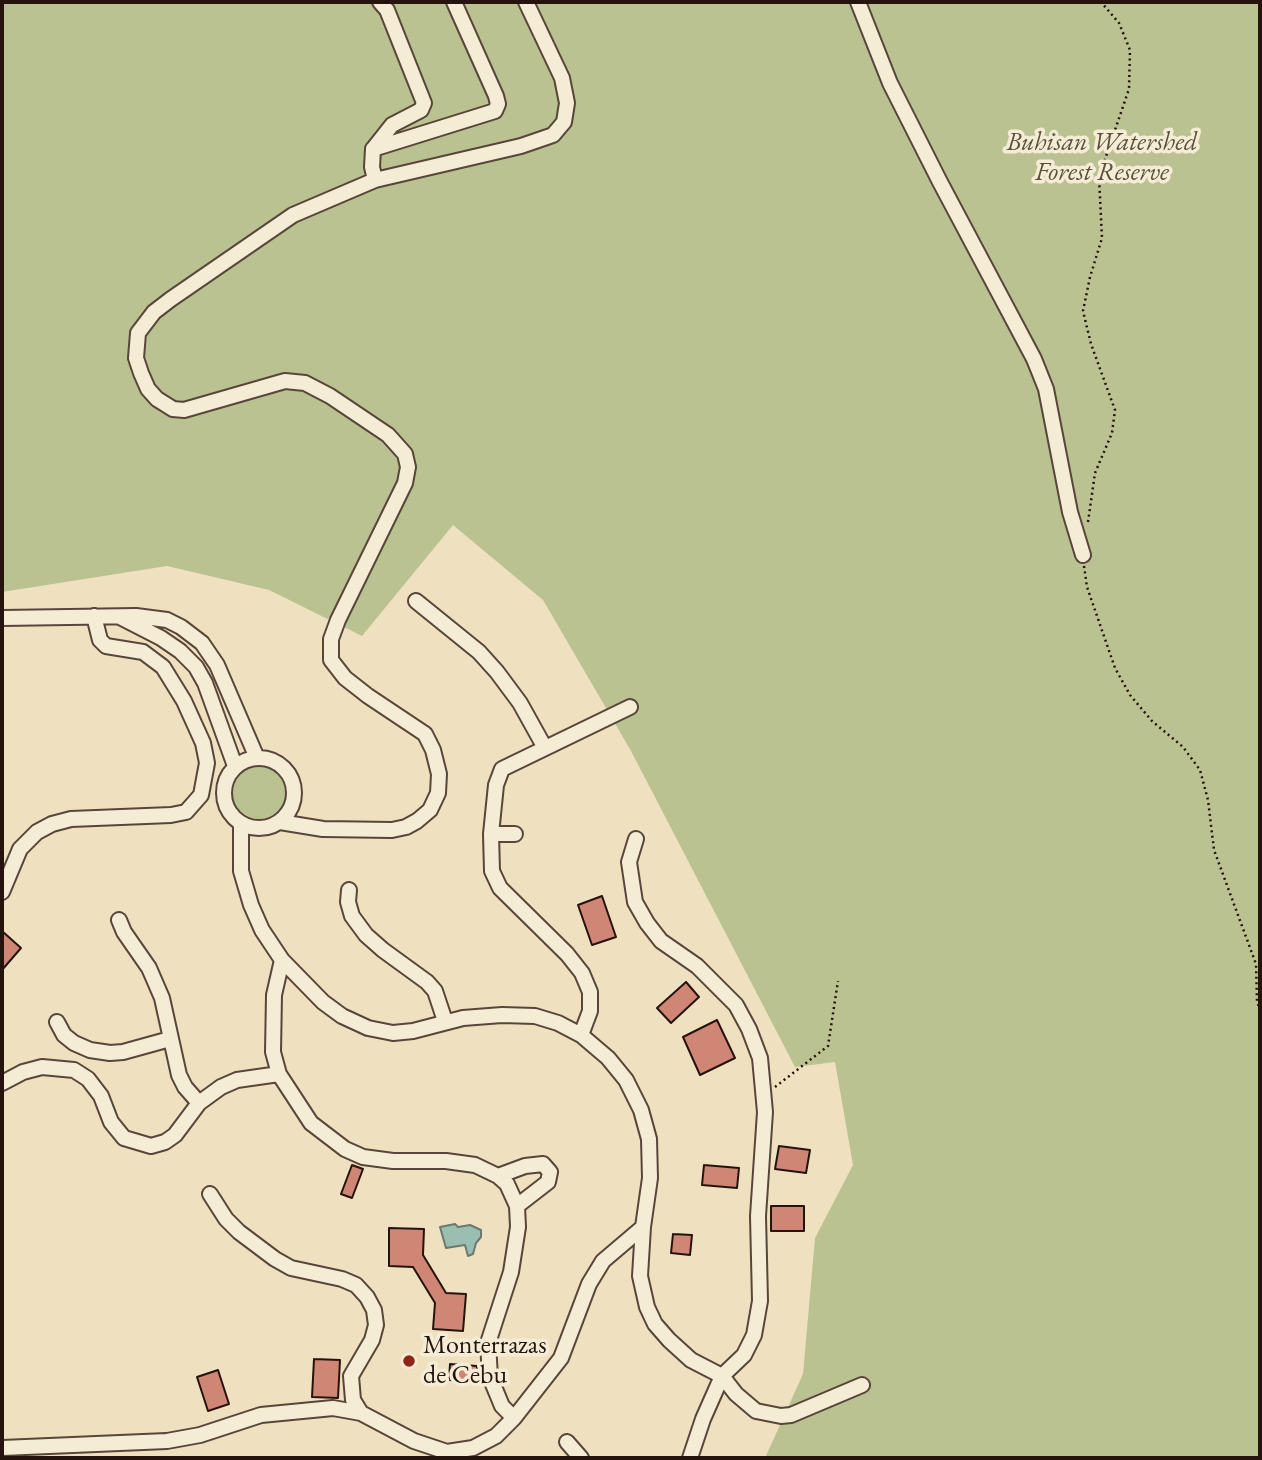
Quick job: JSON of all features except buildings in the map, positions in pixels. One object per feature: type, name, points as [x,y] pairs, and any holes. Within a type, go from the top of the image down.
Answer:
[{"type":"street","points":[[375,180],[372,167],[373,149],[392,125],[421,110],[424,103],[387,10],[380,2]]},
{"type":"street","points":[[373,149],[495,111],[498,104],[496,96],[454,2]]},
{"type":"street","points":[[280,822],[323,829],[392,830],[405,827],[430,810],[438,793],[439,774],[433,750],[425,734],[345,678],[331,660],[331,639],[338,620],[405,483],[408,467],[405,454],[388,435],[330,396],[305,383],[285,381],[184,410],[173,409],[157,399],[148,388],[136,358],[135,345],[144,323],[154,312],[293,215],[375,180],[522,146],[553,135],[564,121],[567,103],[562,78],[526,2]]},
{"type":"street","points":[[859,2],[890,83],[1034,359],[1046,389],[1070,512],[1083,555]]},
{"type":"street","points":[[416,601],[479,652],[497,672],[520,703],[545,748]]},
{"type":"street","points":[[2,892],[20,849],[37,832],[71,819],[186,812],[195,805],[203,787],[208,763],[202,743],[184,701],[163,667],[143,652],[106,646],[100,640],[94,616]]},
{"type":"street","points":[[2,618],[119,616],[167,620],[202,643],[217,665],[257,758]]},
{"type":"street","points":[[119,616],[161,638],[180,651],[196,667],[205,683],[235,766]]},
{"type":"street","points":[[581,1035],[590,1011],[590,992],[582,973],[567,954],[500,888],[492,871],[491,834],[496,785],[502,769],[629,706]]},
{"type":"street","points":[[257,758],[280,765],[293,785],[293,802],[280,822],[261,829],[241,824],[226,805],[224,797],[226,781],[235,766],[257,758]]},
{"type":"street","points":[[241,824],[241,871],[262,930],[282,960],[323,1002],[342,1016],[368,1028],[393,1032],[413,1031],[445,1021],[502,1015],[535,1016],[558,1023],[581,1035],[608,1058],[626,1080],[641,1110],[649,1139],[650,1178],[640,1276],[647,1307],[655,1324],[691,1360],[722,1376],[736,1394],[756,1411],[781,1416],[791,1415],[862,1385]]},
{"type":"street","points":[[491,834],[515,834]]},
{"type":"street","points":[[636,839],[629,862],[635,902],[661,941],[697,966],[736,1005],[760,1058],[764,1135],[758,1216],[760,1301],[754,1335],[744,1355],[722,1376],[690,1458]]},
{"type":"street","points":[[349,890],[348,902],[352,916],[366,935],[435,991],[445,1021]]},
{"type":"street","points":[[120,920],[124,932],[149,968],[162,998],[178,1075],[199,1103]]},
{"type":"street","points":[[282,960],[274,995],[273,1052],[279,1074],[311,1123],[345,1149],[363,1157],[475,1165],[498,1176],[507,1184],[517,1206],[518,1227],[511,1272],[488,1343],[490,1377],[502,1406],[514,1418]]},
{"type":"street","points":[[57,1022],[64,1035],[74,1044],[90,1050],[123,1052],[170,1039]]},
{"type":"street","points":[[2,1083],[23,1072],[42,1067],[74,1070],[88,1079],[101,1096],[121,1141],[151,1146],[165,1142],[174,1135],[199,1103],[221,1087],[237,1080],[279,1074]]},
{"type":"street","points":[[498,1176],[526,1166],[543,1164],[551,1172],[548,1182],[517,1206]]},
{"type":"street","points":[[210,1194],[226,1219],[275,1259],[291,1268],[342,1279],[356,1285],[367,1297],[374,1310],[376,1325],[372,1339],[351,1376],[353,1400],[360,1413]]},
{"type":"street","points":[[2,1448],[167,1441],[200,1435],[261,1415],[333,1408],[360,1413],[444,1455],[473,1448],[487,1443],[514,1418],[561,1358],[589,1284],[603,1261],[643,1227]]},
{"type":"street","points":[[567,1442],[581,1458]]},
{"type":"path","points":[[1087,532],[1095,473],[1112,433],[1115,411],[1091,344],[1083,312],[1102,238],[1100,177],[1129,89],[1130,50],[1119,23],[1101,2]]},
{"type":"path","points":[[1083,555],[1087,587],[1115,668],[1130,695],[1152,721],[1183,747],[1200,770],[1208,800],[1214,850],[1256,964],[1257,1001],[1260,1010]]},
{"type":"path","points":[[763,1096],[828,1046],[838,981]]},
{"type":"green space","name":"Buhisan Watershed Forest Reserve","points":[[2,2],[1260,2],[1260,1458],[765,1458],[803,1374],[815,1238],[853,1165],[835,1062],[795,1067],[631,751],[543,600],[453,525],[362,636],[269,590],[167,566],[2,592]]},
{"type":"green space","points":[[259,767],[270,769],[279,775],[285,784],[285,806],[279,815],[270,821],[259,823],[248,821],[239,815],[233,806],[231,795],[233,784],[239,775],[248,769]]},
{"type":"water","points":[[455,1224],[458,1227],[470,1225],[481,1230],[481,1237],[473,1254],[468,1256],[465,1245],[446,1248],[440,1227]]},
{"type":"place","name":"Monterrazas de Cebu","points":[[409,1361]]}]
